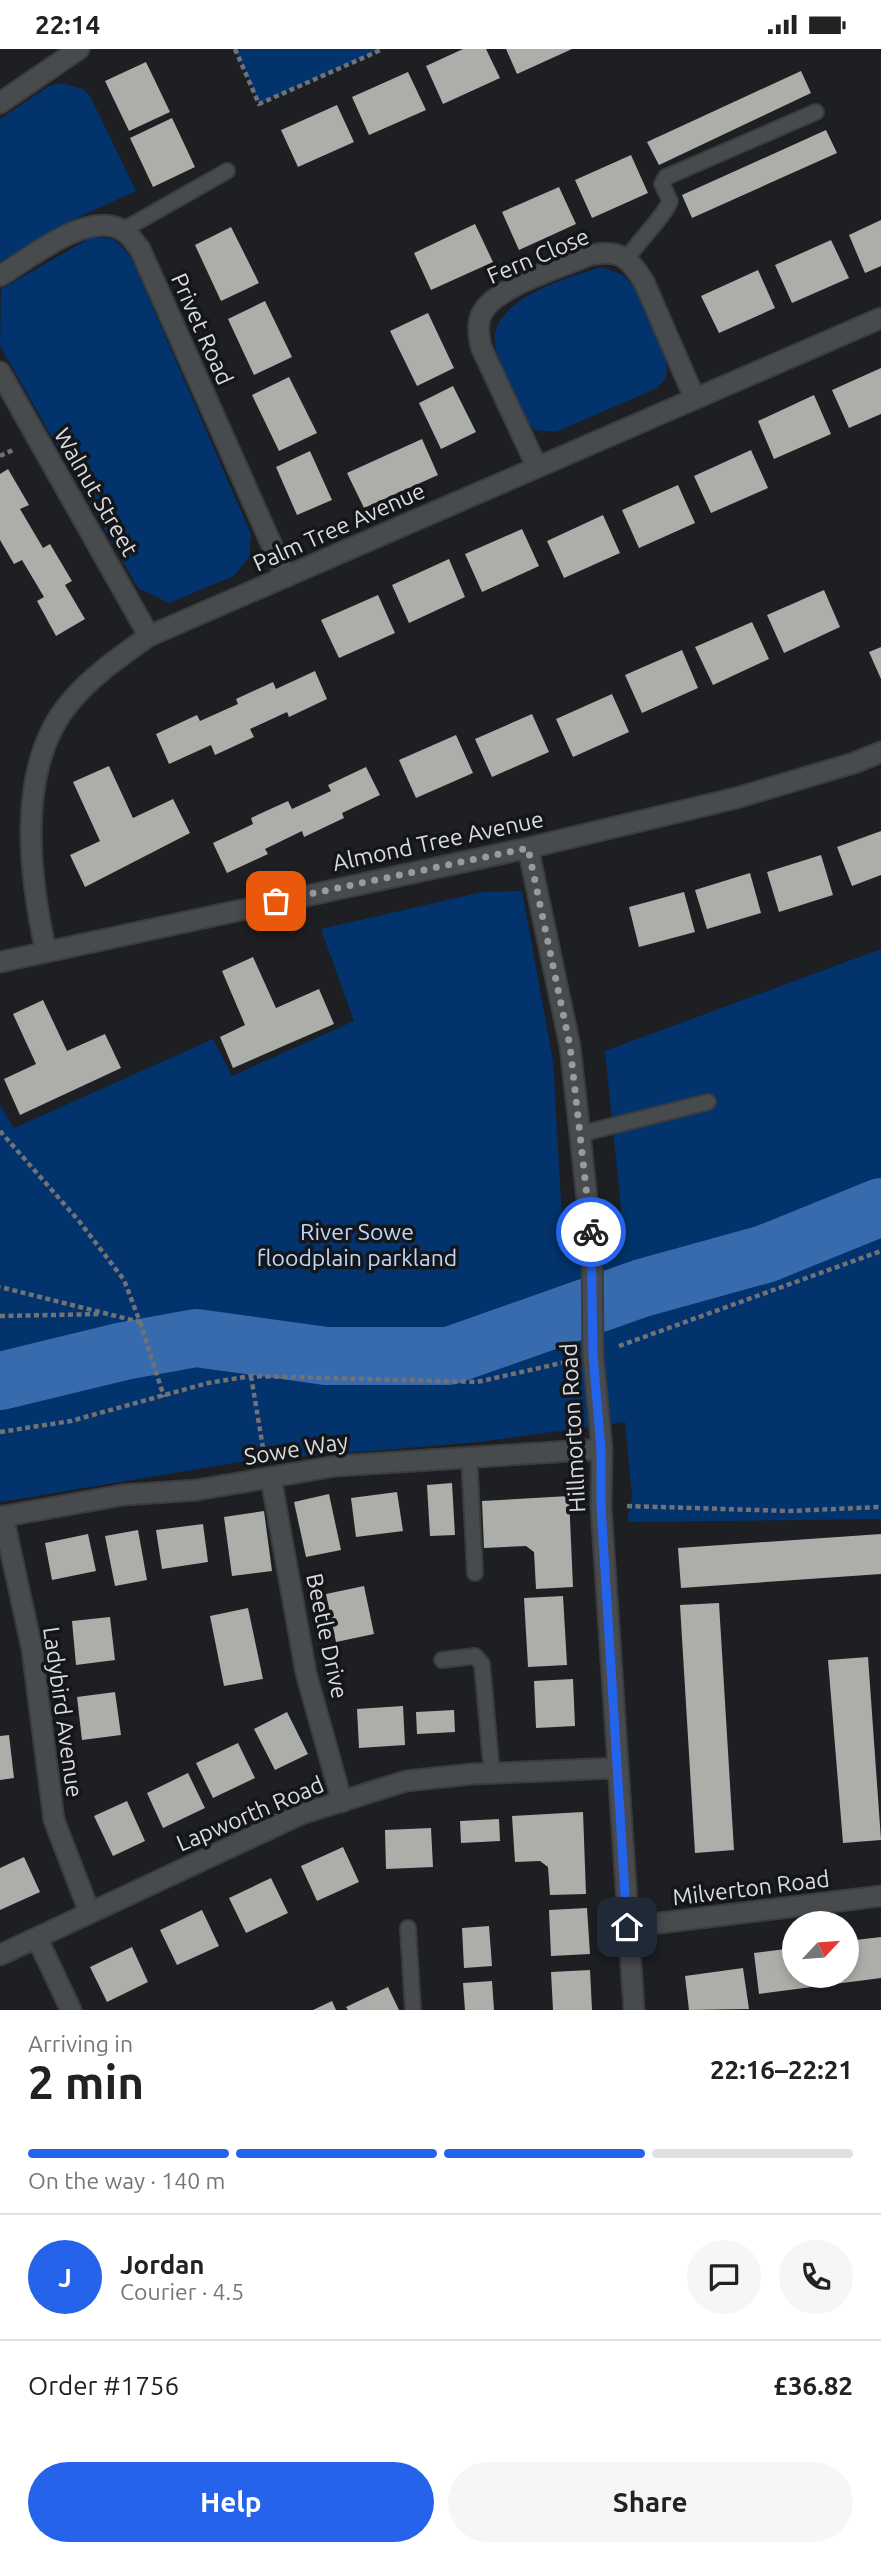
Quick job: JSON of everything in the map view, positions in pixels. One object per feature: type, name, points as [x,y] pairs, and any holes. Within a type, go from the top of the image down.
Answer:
[{"type":"street","points":[[0,103],[79,49]]},
{"type":"street","points":[[0,276],[90,226],[102,224],[123,230]]},
{"type":"street","name":"Privet Road","points":[[123,230],[140,249],[286,577]]},
{"type":"street","name":"Fern Close","points":[[537,467],[481,347],[478,330],[481,315],[490,302],[504,292],[590,255],[604,252],[628,257]]},
{"type":"street","points":[[628,257],[644,282],[695,399]]},
{"type":"street","name":"Palm Tree Avenue","points":[[46,952],[31,856],[32,801],[45,746],[68,703],[93,677],[149,636],[881,318]]},
{"type":"street","name":"Walnut Street","points":[[0,372],[149,636]]},
{"type":"street","name":"Almond Tree Avenue","points":[[0,962],[528,848],[736,798],[854,763],[881,751]]},
{"type":"street","name":"Hillmorton Road","points":[[528,848],[570,1046],[592,1247],[593,1355],[601,1449],[601,1506],[634,2010]]},
{"type":"street","name":"Sowe Way","points":[[1,1517],[123,1495],[197,1490],[336,1466],[601,1449]]},
{"type":"street","name":"Beetle Drive","points":[[271,1478],[306,1673],[342,1802]]},
{"type":"street","name":"Ladybird Avenue","points":[[1,1517],[32,1649],[54,1820],[89,1911]]},
{"type":"street","name":"Lapworth Road","points":[[0,1955],[301,1814],[407,1781],[618,1768]]},
{"type":"street","name":"Milverton Road","points":[[627,1927],[881,1896]]},
{"type":"street","points":[[37,1938],[71,2010]]},
{"type":"lane","points":[[628,257],[645,231],[667,209],[670,201],[662,184],[666,177],[816,112]]},
{"type":"lane","points":[[123,230],[227,171]]},
{"type":"lane","points":[[580,1134],[708,1102]]},
{"type":"lane","points":[[469,1456],[475,1573]]},
{"type":"lane","points":[[442,1660],[475,1656],[482,1664],[492,1774]]},
{"type":"lane","points":[[408,1928],[413,2010]]},
{"type":"path","points":[[235,49],[259,104],[383,49]]},
{"type":"path","points":[[0,1132],[79,1221],[124,1280],[164,1397]]},
{"type":"path","points":[[0,1432],[71,1421],[208,1383],[251,1376],[477,1382],[593,1355],[881,1251]]},
{"type":"path","points":[[0,1287],[140,1322]]},
{"type":"path","points":[[0,1316],[108,1314]]},
{"type":"path","points":[[251,1376],[265,1463],[271,1478]]},
{"type":"path","points":[[601,1506],[789,1511],[881,1507]]},
{"type":"green space","points":[[235,49],[383,49],[259,104]]},
{"type":"green space","points":[[61,83],[83,89],[90,96],[136,191],[81,216],[0,262],[0,119],[49,86]]},
{"type":"green space","points":[[92,237],[114,239],[131,257],[251,534],[249,557],[234,576],[169,603],[138,588],[0,346],[1,289]]},
{"type":"green space","points":[[602,267],[623,275],[638,291],[667,361],[666,378],[657,388],[556,432],[534,430],[526,421],[502,368],[496,350],[495,333],[502,318],[514,305],[531,294],[569,277]]},
{"type":"green space","name":"River Sowe floodplain parkland","points":[[522,891],[553,1061],[564,1254],[624,1238],[605,1051],[881,949],[881,1519],[627,1522],[632,1496],[625,1422],[479,1442],[240,1462],[0,1502],[0,1105],[14,1128],[213,1039],[232,1076],[354,1021],[321,929],[482,892]]},
{"type":"building","points":[[463,49],[486,49],[500,78],[443,104],[426,66]]},
{"type":"building","points":[[506,49],[572,49],[517,74]]},
{"type":"building","points":[[146,62],[170,112],[129,131],[105,81]]},
{"type":"building","points":[[801,71],[811,93],[659,165],[647,142]]},
{"type":"building","points":[[408,72],[426,110],[369,135],[352,97]]},
{"type":"building","points":[[337,105],[354,142],[298,167],[281,130]]},
{"type":"building","points":[[172,118],[195,167],[153,187],[130,138]]},
{"type":"building","points":[[826,130],[837,153],[692,218],[682,195]]},
{"type":"building","points":[[631,155],[648,193],[592,218],[575,180]]},
{"type":"building","points":[[559,187],[576,224],[519,250],[502,212]]},
{"type":"building","points":[[881,220],[881,266],[865,273],[849,235]]},
{"type":"building","points":[[475,224],[493,262],[431,290],[414,253]]},
{"type":"building","points":[[231,227],[259,283],[221,301],[195,245]]},
{"type":"building","points":[[831,240],[849,278],[792,303],[775,265]]},
{"type":"building","points":[[758,270],[775,308],[719,333],[701,296]]},
{"type":"building","points":[[265,301],[292,357],[254,375],[228,319]]},
{"type":"building","points":[[428,313],[454,368],[417,386],[390,331]]},
{"type":"building","points":[[881,368],[881,414],[849,428],[832,390]]},
{"type":"building","points":[[289,377],[317,433],[279,451],[252,395]]},
{"type":"building","points":[[453,386],[476,432],[441,449],[419,403]]},
{"type":"building","points":[[814,395],[831,434],[774,459],[758,421]]},
{"type":"building","points":[[422,439],[438,475],[364,508],[347,473]]},
{"type":"building","points":[[751,450],[768,488],[711,513],[694,476]]},
{"type":"building","points":[[310,451],[332,500],[297,515],[276,467]]},
{"type":"building","points":[[8,469],[29,505],[20,509],[43,548],[50,544],[72,581],[65,585],[85,619],[56,636],[37,601],[44,597],[22,560],[14,564],[0,540],[0,474]]},
{"type":"building","points":[[678,485],[695,523],[639,548],[622,510]]},
{"type":"building","points":[[603,515],[620,553],[564,578],[547,541]]},
{"type":"building","points":[[522,529],[539,566],[482,592],[465,554]]},
{"type":"building","points":[[449,559],[465,597],[409,623],[392,585]]},
{"type":"building","points":[[824,590],[840,627],[784,653],[767,615]]},
{"type":"building","points":[[378,595],[395,633],[339,658],[321,620]]},
{"type":"building","points":[[752,622],[769,659],[713,685],[695,647]]},
{"type":"building","points":[[881,647],[881,679],[869,652]]},
{"type":"building","points":[[682,650],[698,688],[642,713],[625,675]]},
{"type":"building","points":[[315,671],[327,699],[289,717],[287,712],[250,729],[254,737],[215,755],[211,745],[169,764],[156,734],[197,715],[200,721],[238,704],[236,699],[273,682],[276,689]]},
{"type":"building","points":[[612,694],[629,732],[573,757],[556,719]]},
{"type":"building","points":[[532,714],[549,752],[492,777],[475,739]]},
{"type":"building","points":[[456,735],[473,773],[416,798],[399,760]]},
{"type":"building","points":[[109,766],[133,818],[173,799],[190,833],[85,887],[70,855],[100,841],[73,782]]},
{"type":"building","points":[[366,767],[380,795],[342,813],[344,818],[304,837],[302,831],[265,849],[268,854],[227,873],[213,843],[253,824],[251,818],[288,801],[292,809],[331,791],[328,785]]},
{"type":"building","points":[[881,831],[881,875],[852,886],[837,847]]},
{"type":"building","points":[[821,855],[833,895],[779,912],[767,872]]},
{"type":"building","points":[[750,873],[761,913],[707,929],[695,890]]},
{"type":"building","points":[[684,892],[695,932],[639,947],[629,907]]},
{"type":"building","points":[[253,957],[276,1008],[319,989],[334,1024],[233,1068],[220,1037],[245,1025],[222,971]]},
{"type":"building","points":[[43,1000],[67,1051],[105,1034],[121,1068],[20,1115],[4,1079],[36,1064],[13,1014]]},
{"type":"building","points":[[452,1483],[455,1535],[430,1536],[427,1485]]},
{"type":"building","points":[[397,1492],[403,1531],[356,1537],[351,1498]]},
{"type":"building","points":[[329,1494],[341,1550],[306,1557],[294,1502]]},
{"type":"building","points":[[569,1496],[573,1587],[536,1589],[534,1552],[526,1546],[484,1548],[482,1501]]},
{"type":"building","points":[[264,1511],[272,1571],[232,1576],[224,1517]]},
{"type":"building","points":[[203,1524],[208,1562],[162,1569],[156,1530]]},
{"type":"building","points":[[138,1530],[147,1580],[115,1586],[105,1536]]},
{"type":"building","points":[[88,1534],[96,1571],[52,1580],[45,1543]]},
{"type":"building","points":[[881,1534],[881,1574],[681,1588],[678,1548]]},
{"type":"building","points":[[364,1586],[374,1634],[336,1642],[326,1594]]},
{"type":"building","points":[[563,1596],[567,1665],[528,1667],[524,1598]]},
{"type":"building","points":[[719,1603],[734,1850],[695,1853],[680,1605]]},
{"type":"building","points":[[248,1608],[263,1679],[224,1686],[210,1616]]},
{"type":"building","points":[[110,1617],[115,1660],[76,1665],[72,1621]]},
{"type":"building","points":[[868,1657],[881,1840],[843,1843],[828,1660]]},
{"type":"building","points":[[573,1679],[575,1726],[536,1728],[534,1681]]},
{"type":"building","points":[[115,1692],[121,1735],[82,1740],[77,1697]]},
{"type":"building","points":[[403,1706],[405,1745],[359,1748],[357,1709]]},
{"type":"building","points":[[454,1710],[455,1732],[417,1734],[416,1712]]},
{"type":"building","points":[[287,1712],[308,1754],[275,1770],[254,1729]]},
{"type":"building","points":[[9,1735],[14,1778],[0,1780],[0,1736]]},
{"type":"building","points":[[238,1743],[255,1778],[213,1798],[196,1763]]},
{"type":"building","points":[[188,1773],[205,1808],[163,1828],[147,1793]]},
{"type":"building","points":[[127,1801],[145,1841],[113,1856],[94,1816]]},
{"type":"building","points":[[583,1812],[586,1894],[550,1895],[548,1867],[540,1861],[515,1862],[512,1816]]},
{"type":"building","points":[[499,1819],[500,1841],[461,1843],[460,1821]]},
{"type":"building","points":[[431,1828],[433,1867],[386,1869],[385,1830]]},
{"type":"building","points":[[343,1847],[359,1882],[317,1901],[301,1866]]},
{"type":"building","points":[[24,1857],[40,1892],[0,1910],[0,1868]]},
{"type":"building","points":[[271,1878],[288,1913],[246,1933],[229,1898]]},
{"type":"building","points":[[587,1908],[590,1954],[551,1956],[549,1910]]},
{"type":"building","points":[[202,1910],[219,1946],[177,1965],[160,1930]]},
{"type":"building","points":[[489,1926],[492,1966],[464,1968],[462,1928]]},
{"type":"building","points":[[881,1937],[881,1978],[859,1981],[859,1940]]},
{"type":"building","points":[[132,1947],[148,1982],[107,2002],[90,1967]]},
{"type":"building","points":[[782,1950],[782,1988],[805,1988],[759,1994],[754,1953]]},
{"type":"building","points":[[743,1968],[749,2009],[689,2010],[685,1976]]},
{"type":"building","points":[[590,1970],[592,2010],[553,2010],[551,1972]]},
{"type":"building","points":[[492,1981],[494,2010],[465,2010],[463,1983]]},
{"type":"building","points":[[388,1987],[399,2010],[348,2010],[346,2007]]},
{"type":"building","points":[[332,2001],[336,2010],[313,2010]]},
{"type":"waterway","points":[[0,1381],[124,1351],[196,1338],[326,1356],[449,1356],[642,1288],[765,1254],[881,1207]]},
{"type":"way so far","points":[[276,901],[528,848],[570,1046],[591,1232]]},
{"type":"route","points":[[591,1232],[593,1355],[601,1449],[601,1506],[627,1927]]}]
